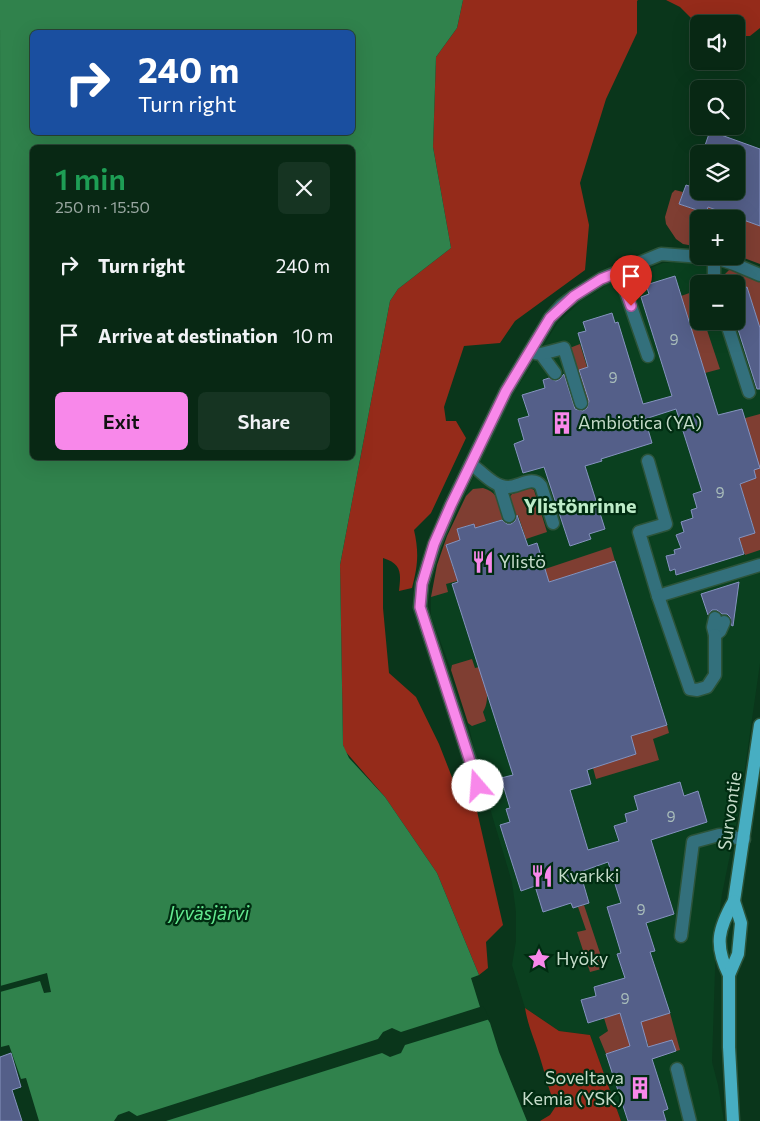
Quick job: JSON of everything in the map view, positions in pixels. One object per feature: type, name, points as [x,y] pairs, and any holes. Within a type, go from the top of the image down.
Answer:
[{"type":"main road","name":"Survontie","points":[[733,1121],[729,1047],[729,975],[720,955],[722,925],[734,901],[760,726]]},
{"type":"main road","name":"Survontie","points":[[729,975],[737,958],[740,936],[740,919],[734,901]]},
{"type":"lane","points":[[478,786],[420,607],[422,584],[434,544],[506,391],[536,353],[550,318],[574,296],[601,279],[661,254],[690,256]]},
{"type":"lane","points":[[736,265],[760,275]]},
{"type":"lane","points":[[619,272],[648,356]]},
{"type":"lane","points":[[729,330],[749,392]]},
{"type":"lane","points":[[536,353],[564,348],[582,403]]},
{"type":"lane","points":[[536,353],[555,373]]},
{"type":"lane","points":[[648,461],[666,524],[639,532],[658,596],[690,689],[697,690],[707,687],[714,675],[715,636],[713,627],[719,620]]},
{"type":"lane","points":[[472,464],[500,487],[509,516]]},
{"type":"lane","points":[[500,487],[510,487],[532,481],[538,482],[553,523]]},
{"type":"lane","points":[[658,596],[760,565]]},
{"type":"lane","points":[[681,936],[693,842],[719,835],[744,838]]},
{"type":"lane","points":[[677,1069],[690,1121]]},
{"type":"shaded area","points":[[463,0],[638,0],[637,33],[606,99],[580,183],[589,225],[585,270],[515,321],[500,343],[464,346],[444,407],[446,421],[456,421],[466,438],[431,513],[414,530],[417,559],[412,588],[399,591],[399,570],[394,563],[383,558],[383,608],[389,673],[416,697],[439,744],[457,790],[474,798],[503,925],[486,942],[488,968],[479,975],[437,873],[385,797],[345,751],[343,745],[340,565],[390,301],[398,289],[451,248],[433,147],[436,57],[457,28]]},
{"type":"shaded area","points":[[666,0],[760,0],[760,28],[750,36],[745,36],[745,15],[690,15],[690,17],[680,7]]},
{"type":"shaded area","points":[[675,190],[683,192],[679,204],[696,210],[690,210],[690,245],[683,244],[676,239],[666,224],[665,217],[672,193]]},
{"type":"shaded area","points":[[745,221],[760,226],[760,264],[745,258]]},
{"type":"shaded area","points":[[690,261],[690,265],[711,265],[736,270],[760,282],[760,663],[739,810],[722,894],[716,939],[712,1062],[724,1121],[621,1121],[590,1035],[559,1031],[525,1008],[512,965],[516,941],[516,912],[512,882],[483,785],[468,723],[431,616],[431,597],[437,565],[447,536],[496,427],[514,393],[558,322],[581,301],[609,284],[663,263]]},
{"type":"shaded area","points":[[730,269],[736,270],[760,282],[760,328],[747,287],[745,288],[745,275],[725,274]]},
{"type":"shaded area","points":[[690,293],[690,325],[681,296]]},
{"type":"shaded area","points":[[692,330],[707,330],[720,369],[705,373]]},
{"type":"shaded area","points":[[580,344],[598,403],[586,407],[567,349]]},
{"type":"shaded area","points":[[760,414],[760,550],[745,555],[739,538],[755,532],[740,484],[756,478],[738,420]]},
{"type":"shaded area","points":[[483,488],[495,496],[500,504],[504,519],[475,528],[473,524],[457,529],[460,540],[446,545],[454,571],[461,580],[446,584],[448,592],[431,597],[437,565],[447,536],[466,496],[473,489]]},
{"type":"shaded area","points":[[530,488],[534,490],[547,532],[526,539],[518,515],[515,516],[509,498],[512,494]]},
{"type":"shaded area","points":[[611,547],[615,561],[549,582],[545,569]]},
{"type":"shaded area","points":[[472,659],[475,668],[479,667],[485,684],[487,701],[483,712],[486,721],[472,726],[468,723],[451,670],[452,665]]},
{"type":"shaded area","points":[[667,725],[669,733],[653,739],[659,760],[596,779],[593,768],[636,754],[631,736]]},
{"type":"shaded area","points":[[584,905],[605,968],[590,972],[577,932],[586,930],[578,907]]},
{"type":"shaded area","points":[[525,1008],[559,1031],[590,1035],[621,1121],[540,1121],[550,1115],[556,1106],[549,1090]]},
{"type":"shaded area","points":[[620,1013],[624,1027],[670,1013],[680,1050],[676,1051],[672,1040],[663,1043],[667,1054],[652,1059],[647,1041],[606,1054],[599,1037],[608,1031],[604,1018]]},
{"type":"water","name":"Jyväsjärvi","points":[[0,0],[463,0],[457,28],[436,57],[433,147],[451,248],[398,289],[390,301],[340,565],[343,745],[349,758],[385,797],[437,873],[479,975],[471,978],[480,1007],[490,1023],[499,1052],[527,1121],[39,1121],[26,1078],[21,1079],[9,1045],[1,1047]]},
{"type":"pier","points":[[47,973],[51,992],[44,993],[40,981],[0,992],[0,986]]},
{"type":"pier","points":[[483,1006],[490,1019],[405,1045],[401,1053],[390,1057],[382,1053],[166,1121],[114,1121],[118,1115],[129,1111],[137,1116],[378,1039],[383,1032],[392,1028],[401,1032]]},
{"type":"building","points":[[709,135],[721,135],[760,149],[760,226],[745,221],[745,210],[716,210],[708,207],[707,210],[697,210],[679,204],[686,185],[690,186],[690,200],[745,200],[745,145],[705,145]]},
{"type":"building","points":[[675,276],[690,330],[692,330],[718,415],[742,409],[760,468],[754,470],[756,478],[740,484],[755,533],[739,538],[744,554],[676,575],[675,569],[670,571],[666,556],[675,554],[674,550],[681,548],[676,535],[684,532],[681,522],[693,518],[691,510],[697,508],[693,494],[702,491],[676,409],[645,419],[652,443],[585,466],[605,529],[589,534],[591,539],[570,546],[544,467],[523,473],[514,444],[524,440],[518,419],[529,416],[522,395],[545,388],[543,380],[549,378],[556,381],[564,374],[575,409],[583,411],[587,408],[589,401],[579,370],[588,367],[578,333],[586,331],[583,322],[612,313],[615,323],[618,322],[643,404],[672,396],[641,297],[649,294],[646,285]]},
{"type":"building","points":[[747,287],[760,328],[760,389],[757,389],[738,330],[745,330],[745,288]]},
{"type":"building","points":[[517,515],[528,546],[537,543],[549,582],[615,561],[667,725],[631,736],[636,754],[587,770],[591,784],[570,790],[588,850],[619,841],[614,826],[627,822],[625,814],[638,810],[634,796],[680,782],[684,796],[698,791],[707,822],[651,840],[674,914],[646,923],[655,951],[650,952],[670,1013],[641,1022],[648,1047],[672,1040],[676,1051],[652,1059],[668,1109],[663,1111],[666,1121],[628,1121],[606,1054],[630,1046],[620,1013],[588,1023],[581,1000],[596,996],[594,987],[625,978],[617,954],[621,953],[607,907],[621,903],[608,862],[580,872],[589,903],[573,908],[571,903],[543,912],[535,886],[521,891],[500,825],[510,822],[506,809],[510,808],[501,778],[513,775],[452,584],[458,582],[446,545],[460,540],[457,529],[474,524],[475,528],[502,520],[507,524],[511,524],[515,521]]},
{"type":"building","points":[[739,582],[733,626],[727,614],[712,610],[708,615],[701,594]]},
{"type":"building","points":[[11,1053],[21,1087],[12,1090],[22,1121],[0,1121],[0,1057]]},
{"type":"place","name":"Ambiotica (YA)","points":[[562,423]]},
{"type":"place","name":"Ylistö","points":[[483,562]]},
{"type":"place","name":"Kvarkki","points":[[542,876]]},
{"type":"place","name":"Hyöky","points":[[539,959]]},
{"type":"place","name":"Soveltava Kemia (YSK)","points":[[640,1088]]},
{"type":"district","name":"Ylistönrinne","points":[[580,506]]},
{"type":"route","points":[[478,786],[420,607],[422,584],[434,544],[506,391],[550,318],[574,296],[601,279],[619,272],[631,306]]}]
